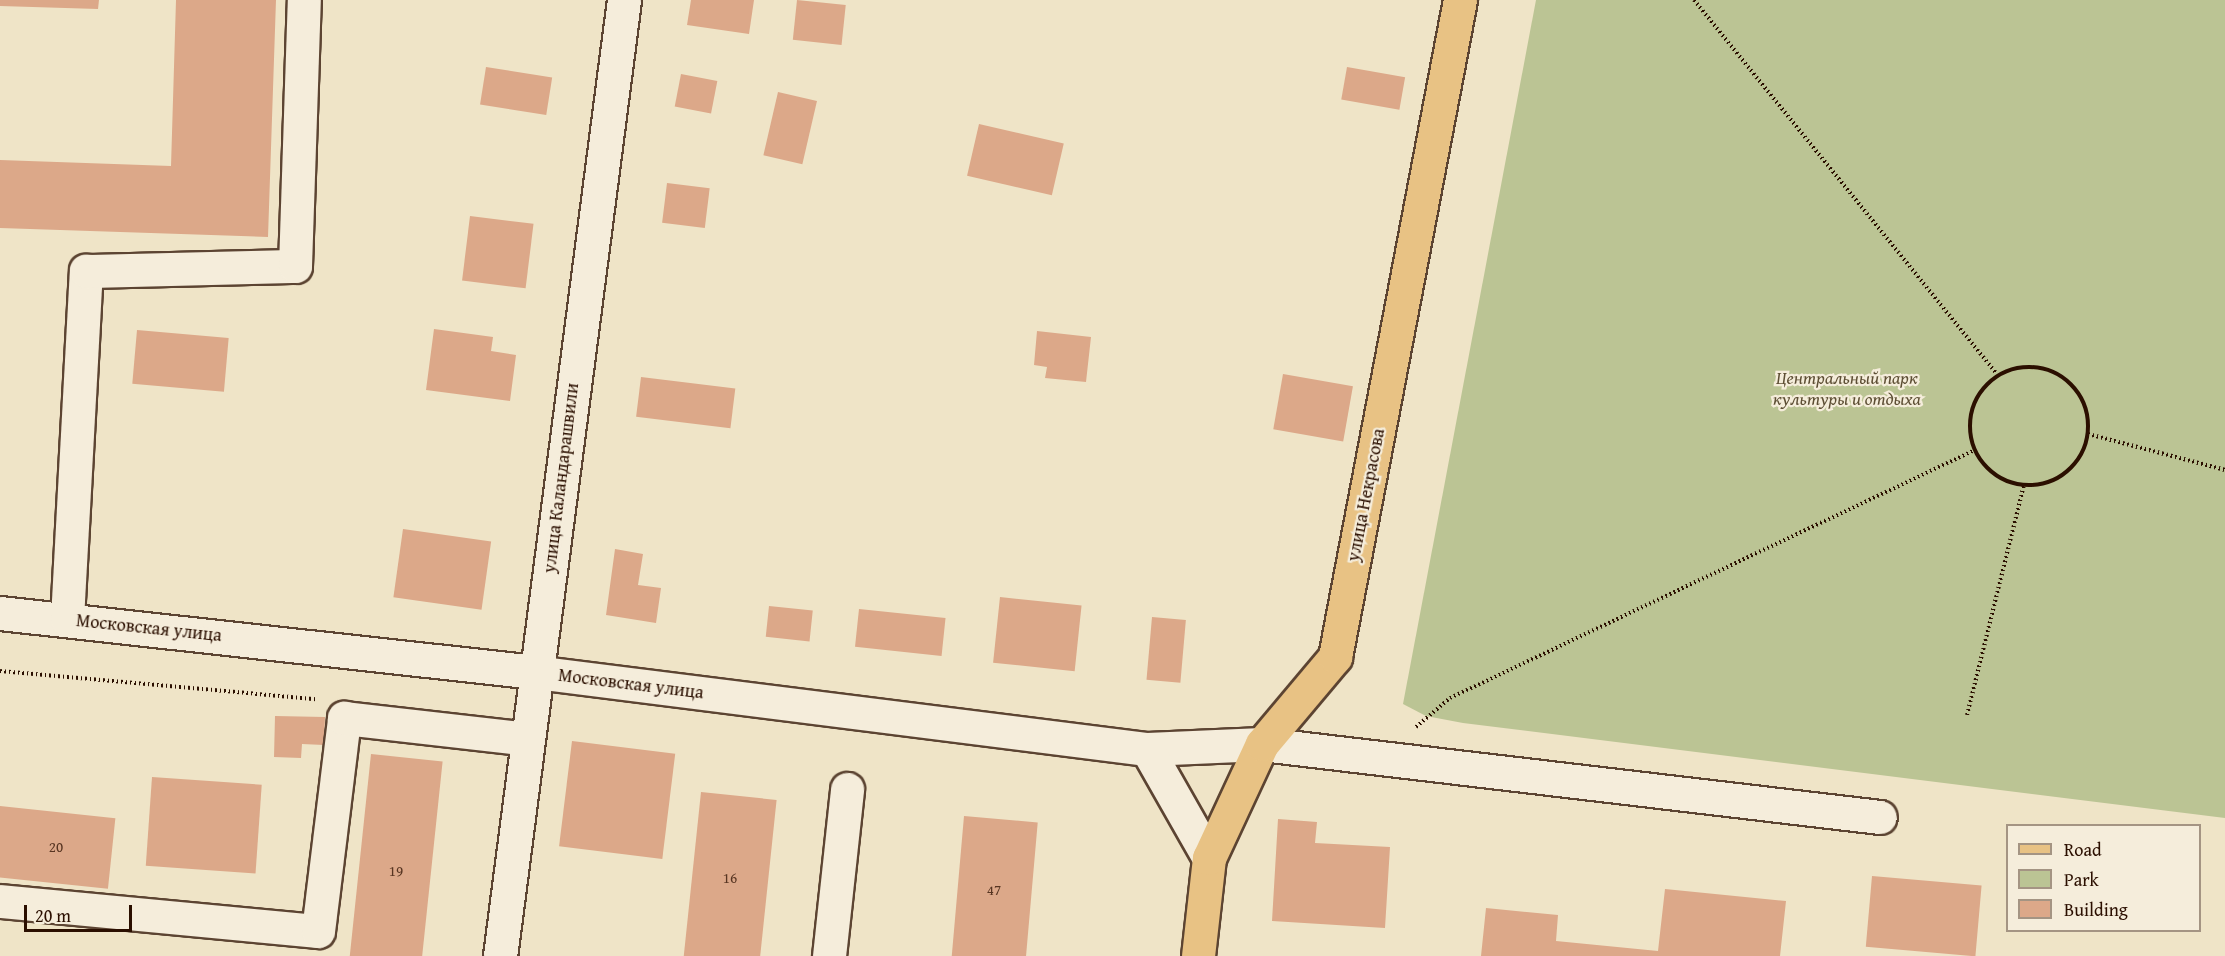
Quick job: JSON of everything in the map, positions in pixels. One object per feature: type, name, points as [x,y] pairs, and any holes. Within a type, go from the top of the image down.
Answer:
[{"type":"main road","name":"улица Некрасова","points":[[1198,956],[1209,858],[1263,744],[1335,657],[1460,0]]},
{"type":"street","points":[[67,619],[86,271],[296,266],[304,0]]},
{"type":"street","name":"улица Каландарашвили","points":[[500,956],[624,0]]},
{"type":"street","name":"Московская улица","points":[[0,613],[536,672],[1148,749],[1263,744],[1880,817]]},
{"type":"street","points":[[0,901],[317,943],[344,718],[527,739]]},
{"type":"street","points":[[1148,749],[1209,858]]},
{"type":"street","points":[[829,956],[847,789]]},
{"type":"path","points":[[1694,0],[1996,374]]},
{"type":"path","points":[[2038,367],[2056,373],[2071,384],[2082,398],[2088,416],[2088,434],[2082,452],[2071,467],[2057,478],[2039,484],[2024,485],[1995,473],[1975,450],[1971,417],[1977,399],[1996,374],[2020,368],[2038,367]]},
{"type":"path","points":[[2088,434],[2225,470]]},
{"type":"path","points":[[1383,758],[1450,698],[1975,450]]},
{"type":"path","points":[[1967,715],[2024,485]]},
{"type":"path","points":[[0,671],[326,700],[344,718]]},
{"type":"green space","name":"Центральный парк культуры и отдыха","points":[[1536,0],[2225,0],[2225,818],[1463,723],[1426,716],[1403,704]]},
{"type":"building","points":[[0,0],[99,0],[98,9],[0,6]]},
{"type":"building","points":[[176,0],[276,0],[268,237],[0,228],[0,160],[171,166]]},
{"type":"building","points":[[691,0],[754,0],[749,34],[687,25]]},
{"type":"building","points":[[797,0],[846,5],[842,45],[793,40]]},
{"type":"building","points":[[486,67],[552,77],[546,115],[480,105]]},
{"type":"building","points":[[1347,67],[1405,77],[1399,110],[1341,99]]},
{"type":"building","points":[[681,74],[717,81],[711,113],[675,106]]},
{"type":"building","points":[[778,92],[817,101],[802,164],[763,155]]},
{"type":"building","points":[[979,124],[1064,144],[1052,195],[967,176]]},
{"type":"building","points":[[667,183],[710,188],[705,228],[662,223]]},
{"type":"building","points":[[470,216],[534,224],[526,288],[462,281]]},
{"type":"building","points":[[434,329],[493,337],[491,351],[516,355],[510,401],[426,390]]},
{"type":"building","points":[[137,330],[229,338],[224,392],[132,384]]},
{"type":"building","points":[[1037,331],[1091,337],[1086,382],[1045,378],[1047,367],[1034,365]]},
{"type":"building","points":[[1283,374],[1353,386],[1343,441],[1273,429]]},
{"type":"building","points":[[641,377],[735,389],[730,428],[636,417]]},
{"type":"building","points":[[403,529],[491,541],[482,610],[393,597]]},
{"type":"building","points":[[615,549],[643,554],[638,585],[661,588],[656,623],[606,615]]},
{"type":"building","points":[[1000,597],[1082,606],[1075,671],[993,663]]},
{"type":"building","points":[[769,606],[813,611],[810,641],[766,637]]},
{"type":"building","points":[[859,609],[946,618],[942,656],[855,647]]},
{"type":"building","points":[[1152,617],[1186,620],[1180,683],[1147,680]]},
{"type":"building","points":[[275,716],[325,717],[324,745],[302,744],[301,758],[274,757]]},
{"type":"building","points":[[572,741],[675,754],[662,859],[559,846]]},
{"type":"building","points":[[371,754],[443,762],[422,956],[350,956]]},
{"type":"building","points":[[152,777],[262,785],[256,873],[146,866]]},
{"type":"building","points":[[701,792],[777,800],[760,956],[684,956]]},
{"type":"building","points":[[0,806],[115,818],[108,889],[0,877]]},
{"type":"building","points":[[964,816],[1038,822],[1026,956],[952,956]]},
{"type":"building","points":[[1278,819],[1317,822],[1315,843],[1390,847],[1385,928],[1272,921]]},
{"type":"building","points":[[1872,876],[1982,886],[1975,956],[1866,947]]},
{"type":"building","points":[[1665,889],[1786,901],[1780,956],[1481,956],[1486,908],[1558,915],[1556,941],[1658,951]]}]
